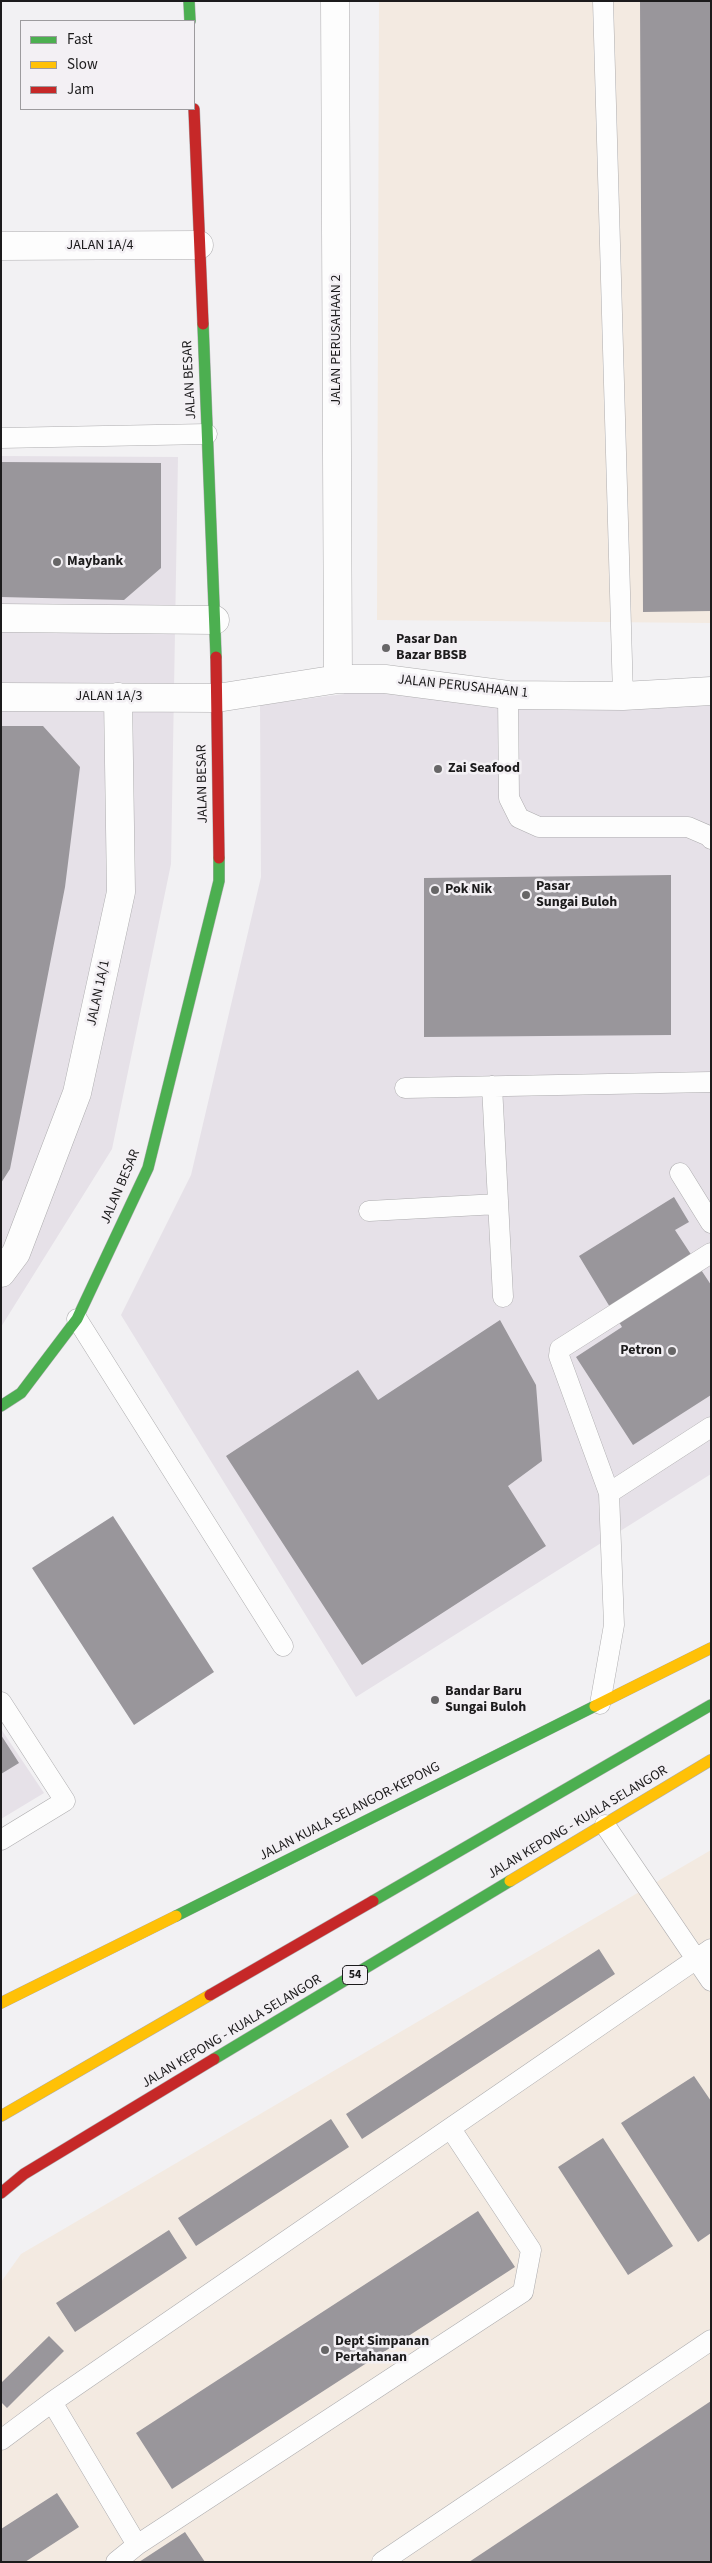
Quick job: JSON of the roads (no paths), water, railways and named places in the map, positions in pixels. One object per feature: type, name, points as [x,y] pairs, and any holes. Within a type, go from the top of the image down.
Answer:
[{"type":"main road","points":[[189,1],[190,20]]},
{"type":"main road","name":"JALAN BESAR","points":[[1,1406],[21,1393],[77,1319],[148,1168],[219,881],[215,620],[194,110]]},
{"type":"main road","name":"JALAN KUALA SELANGOR-KEPONG","points":[[1,2003],[711,1648]]},
{"type":"main road","points":[[1,2116],[711,1705]]},
{"type":"main road","name":"JALAN KEPONG - KUALA SELANGOR","points":[[1,2193],[24,2174],[711,1760]]},
{"type":"main road","points":[[1,2186],[24,2174]]},
{"type":"street","name":"JALAN PERUSAHAAN 2","points":[[335,1],[338,679]]},
{"type":"street","name":"JALAN 1A/4","points":[[1,246],[199,245]]},
{"type":"street","points":[[1,618],[215,620]]},
{"type":"street","name":"JALAN PERUSAHAAN 1","points":[[217,698],[338,679],[385,679],[508,695],[623,696],[711,691]]},
{"type":"street","name":"JALAN 1A/3","points":[[1,697],[217,698]]},
{"type":"street","name":"JALAN 1A/1","points":[[1,1274],[16,1253],[77,1093],[121,892],[118,697]]},
{"type":"lane","points":[[603,1],[623,696]]},
{"type":"lane","points":[[1,438],[207,434]]},
{"type":"lane","points":[[508,695],[509,798],[519,818],[539,826],[688,827],[709,836],[711,839]]},
{"type":"lane","points":[[405,1088],[711,1082]]},
{"type":"lane","points":[[492,1086],[502,1298]]},
{"type":"lane","points":[[680,1173],[711,1223]]},
{"type":"lane","points":[[369,1210],[498,1204]]},
{"type":"lane","points":[[600,1704],[614,1625],[609,1493],[559,1356],[560,1349],[711,1253]]},
{"type":"lane","points":[[77,1319],[283,1646]]},
{"type":"lane","points":[[609,1493],[711,1427]]},
{"type":"lane","points":[[1,1702],[65,1801],[1,1840]]},
{"type":"lane","points":[[605,1825],[703,1954],[711,1981]]},
{"type":"lane","points":[[1,2440],[52,2402],[703,1954]]},
{"type":"lane","points":[[116,2562],[137,2545],[523,2292],[531,2250],[451,2129]]},
{"type":"lane","points":[[382,2562],[711,2340]]},
{"type":"lane","points":[[52,2402],[137,2545]]},
{"type":"place","name":"Maybank","points":[[57,562]]},
{"type":"place","name":"Pasar Dan Bazar BBSB","points":[[386,648]]},
{"type":"place","name":"Zai Seafood","points":[[438,769]]},
{"type":"place","name":"Pok Nik","points":[[435,890]]},
{"type":"place","name":"Pasar Sungai Buloh","points":[[526,895]]},
{"type":"place","name":"Petron","points":[[672,1351]]},
{"type":"place","name":"Bandar Baru Sungai Buloh","points":[[435,1700]]},
{"type":"place","name":"Dept Simpanan Pertahanan","points":[[325,2350]]}]
